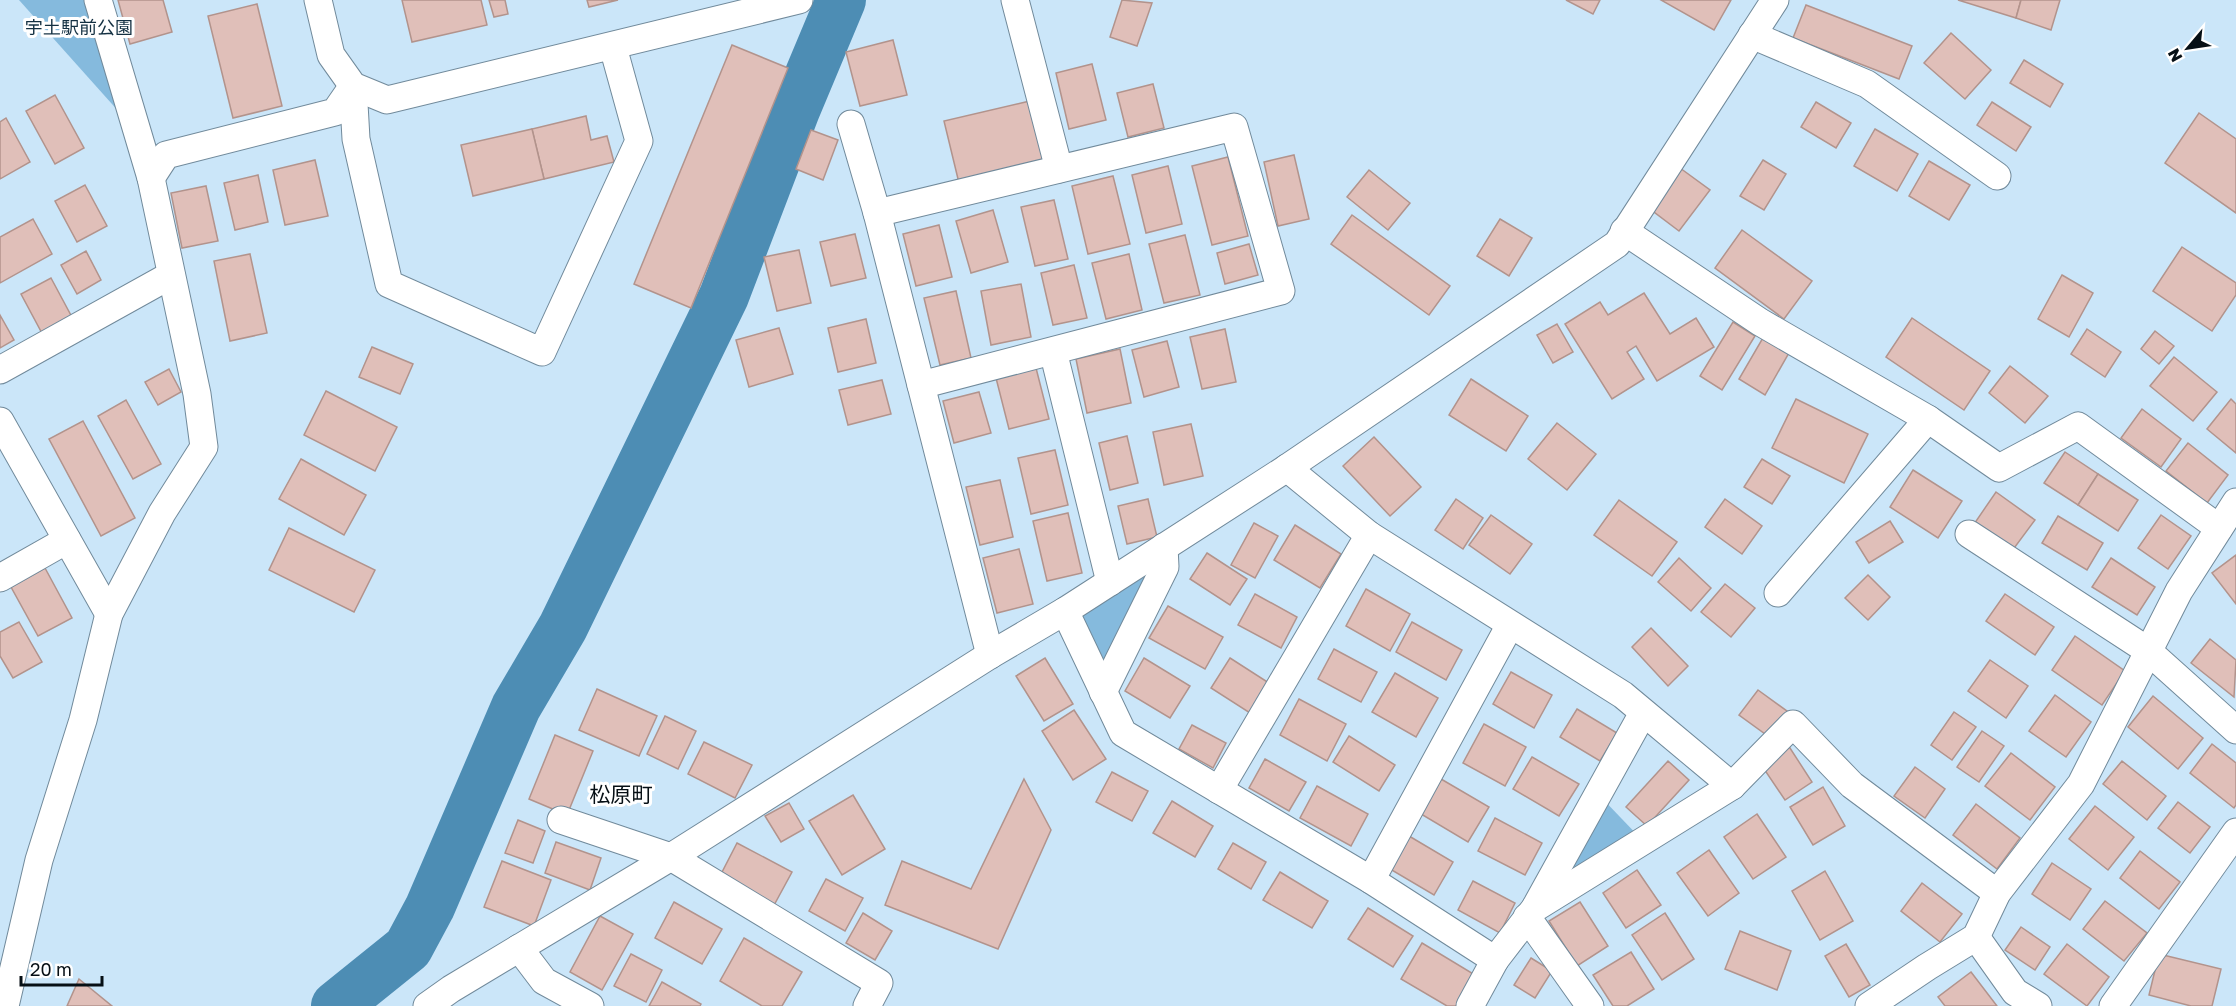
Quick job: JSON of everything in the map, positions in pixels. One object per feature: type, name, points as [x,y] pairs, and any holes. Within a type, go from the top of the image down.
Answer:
[{"type":"street","points":[[5,1006],[39,860],[83,720],[109,614],[162,513],[204,447],[197,394],[151,178],[98,0]]},
{"type":"street","points":[[318,0],[331,55],[353,86],[356,139],[389,284],[542,352],[639,141],[613,47]]},
{"type":"street","points":[[353,86],[387,100],[613,47],[799,0]]},
{"type":"street","points":[[1015,0],[1059,169]]},
{"type":"street","points":[[427,1006],[671,857],[990,655],[1065,611],[1287,468],[1617,244],[1775,0]]},
{"type":"street","points":[[1752,35],[1867,84],[1997,176]]},
{"type":"street","points":[[151,178],[166,155],[335,112],[353,86]]},
{"type":"street","points":[[851,124],[877,213],[990,655]]},
{"type":"street","points":[[877,213],[1234,127],[1281,291],[921,385]]},
{"type":"street","points":[[1624,231],[1760,322],[1928,419],[1999,468],[2078,426],[2219,528]]},
{"type":"street","points":[[0,370],[171,275]]},
{"type":"street","points":[[1053,351],[1110,582]]},
{"type":"street","points":[[1778,593],[1928,419]]},
{"type":"street","points":[[0,421],[109,614]]},
{"type":"street","points":[[1287,468],[1369,535],[1623,695],[1732,786]]},
{"type":"street","points":[[1869,1006],[1976,937],[1997,893],[2081,784],[2147,650],[2236,502]]},
{"type":"street","points":[[1969,534],[2147,650],[2236,730]]},
{"type":"street","points":[[1219,790],[1369,535]]},
{"type":"street","points":[[0,578],[67,540]]},
{"type":"street","points":[[1103,693],[1165,567],[1164,547]]},
{"type":"street","points":[[1065,611],[1123,733],[1371,880],[1495,960]]},
{"type":"street","points":[[1371,880],[1510,625]]},
{"type":"street","points":[[1470,1006],[1495,960],[1531,913],[1643,713]]},
{"type":"street","points":[[1531,913],[1732,786],[1793,724],[1852,785],[1997,893]]},
{"type":"street","points":[[561,820],[671,857],[879,983],[867,1006]]},
{"type":"street","points":[[2113,1006],[2236,832]]},
{"type":"street","points":[[1531,913],[1590,1006]]},
{"type":"street","points":[[1976,937],[2015,992],[2038,1006]]},
{"type":"street","points":[[519,948],[544,981],[590,1006]]},
{"type":"green space","name":"宇土駅前公園","points":[[19,0],[98,0],[137,132]]},
{"type":"green space","points":[[1164,547],[1103,692],[1065,611]]},
{"type":"green space","points":[[1598,794],[1644,842],[1535,908]]},
{"type":"building","points":[[118,0],[163,0],[172,32],[130,44]]},
{"type":"building","points":[[402,0],[481,0],[487,25],[412,42]]},
{"type":"building","points":[[489,0],[505,0],[508,14],[494,17]]},
{"type":"building","points":[[587,0],[618,0],[589,7]]},
{"type":"building","points":[[1122,0],[1152,3],[1137,46],[1110,37]]},
{"type":"building","points":[[1566,0],[1600,0],[1593,14]]},
{"type":"building","points":[[1661,0],[1731,0],[1714,30]]},
{"type":"building","points":[[1958,0],[2021,0],[2016,18]]},
{"type":"building","points":[[2021,0],[2060,0],[2051,30],[2016,18]]},
{"type":"building","points":[[257,4],[282,106],[233,118],[208,16]]},
{"type":"building","points":[[1806,5],[1912,46],[1899,79],[1793,38]]},
{"type":"building","points":[[1951,33],[1991,70],[1965,99],[1924,63]]},
{"type":"building","points":[[893,40],[907,95],[860,106],[846,52]]},
{"type":"building","points":[[732,45],[788,68],[691,308],[634,284]]},
{"type":"building","points":[[2024,60],[2063,84],[2050,107],[2010,83]]},
{"type":"building","points":[[1092,64],[1106,120],[1069,129],[1056,73]]},
{"type":"building","points":[[1153,84],[1164,128],[1128,137],[1117,93]]},
{"type":"building","points":[[55,95],[84,148],[55,164],[26,111]]},
{"type":"building","points":[[1030,101],[1045,163],[959,183],[944,121]]},
{"type":"building","points":[[1816,102],[1851,123],[1836,148],[1801,127]]},
{"type":"building","points":[[1992,102],[2031,127],[2016,151],[1977,125]]},
{"type":"building","points":[[2199,113],[2236,139],[2236,213],[2165,163]]},
{"type":"building","points":[[586,116],[591,140],[607,136],[614,162],[544,179],[532,129]]},
{"type":"building","points":[[6,118],[30,162],[0,179],[0,122]]},
{"type":"building","points":[[532,129],[544,179],[473,196],[461,145]]},
{"type":"building","points":[[1875,129],[1918,154],[1897,191],[1854,166]]},
{"type":"building","points":[[811,130],[838,140],[823,180],[796,169]]},
{"type":"building","points":[[1294,155],[1309,219],[1278,226],[1264,162]]},
{"type":"building","points":[[1228,157],[1248,236],[1212,245],[1192,166]]},
{"type":"building","points":[[315,160],[328,216],[285,225],[273,170]]},
{"type":"building","points":[[1763,160],[1786,174],[1764,210],[1740,196]]},
{"type":"building","points":[[1929,161],[1970,185],[1949,220],[1909,196]]},
{"type":"building","points":[[1168,166],[1182,224],[1146,233],[1132,175]]},
{"type":"building","points":[[1680,168],[1710,190],[1679,231],[1650,209]]},
{"type":"building","points":[[1369,170],[1410,203],[1388,230],[1347,197]]},
{"type":"building","points":[[258,175],[268,222],[235,230],[224,183]]},
{"type":"building","points":[[1113,176],[1130,244],[1088,254],[1072,186]]},
{"type":"building","points":[[85,185],[107,226],[77,242],[55,201]]},
{"type":"building","points":[[206,186],[218,241],[182,248],[171,193]]},
{"type":"building","points":[[1054,200],[1068,259],[1035,266],[1021,207]]},
{"type":"building","points":[[993,210],[1008,262],[971,273],[956,221]]},
{"type":"building","points":[[1352,215],[1450,286],[1429,315],[1331,244]]},
{"type":"building","points":[[33,219],[52,254],[0,283],[0,237]]},
{"type":"building","points":[[1500,219],[1532,238],[1509,276],[1477,256]]},
{"type":"building","points":[[939,225],[952,277],[916,286],[903,234]]},
{"type":"building","points":[[1742,230],[1812,281],[1784,319],[1715,268]]},
{"type":"building","points":[[855,234],[866,278],[831,286],[820,242]]},
{"type":"building","points":[[1185,235],[1200,295],[1164,303],[1149,244]]},
{"type":"building","points":[[1249,244],[1258,275],[1225,284],[1217,253]]},
{"type":"building","points":[[2182,247],[2236,283],[2236,295],[2212,331],[2153,291]]},
{"type":"building","points":[[799,250],[811,303],[777,311],[764,257]]},
{"type":"building","points":[[86,251],[101,280],[77,294],[61,265]]},
{"type":"building","points":[[250,254],[267,333],[230,341],[214,261]]},
{"type":"building","points":[[1129,254],[1142,310],[1106,319],[1092,263]]},
{"type":"building","points":[[1074,265],[1087,318],[1053,325],[1041,273]]},
{"type":"building","points":[[2062,275],[2093,293],[2069,337],[2038,319]]},
{"type":"building","points":[[51,278],[74,321],[44,337],[21,294]]},
{"type":"building","points":[[1021,284],[1031,337],[991,345],[981,291]]},
{"type":"building","points":[[956,291],[971,358],[940,365],[924,298]]},
{"type":"building","points":[[1644,293],[1670,334],[1696,318],[1714,347],[1657,381],[1636,346],[1627,352],[1644,379],[1612,399],[1565,324],[1600,302],[1608,315]]},
{"type":"building","points":[[0,315],[14,340],[0,348]]},
{"type":"building","points":[[1912,318],[1990,371],[1964,410],[1886,357]]},
{"type":"building","points":[[866,319],[876,363],[838,372],[828,328]]},
{"type":"building","points":[[1733,322],[1755,336],[1722,390],[1700,376]]},
{"type":"building","points":[[1557,324],[1573,352],[1553,363],[1537,335]]},
{"type":"building","points":[[779,328],[793,374],[749,387],[736,340]]},
{"type":"building","points":[[1225,329],[1236,382],[1202,389],[1190,337]]},
{"type":"building","points":[[2087,329],[2121,352],[2105,377],[2071,354]]},
{"type":"building","points":[[2155,331],[2174,346],[2159,364],[2141,349]]},
{"type":"building","points":[[1764,336],[1790,351],[1765,395],[1739,379]]},
{"type":"building","points":[[1167,341],[1179,387],[1144,397],[1132,350]]},
{"type":"building","points":[[372,347],[413,364],[400,394],[359,377]]},
{"type":"building","points":[[1120,349],[1131,403],[1087,413],[1076,359]]},
{"type":"building","points":[[2174,357],[2217,392],[2193,421],[2150,386]]},
{"type":"building","points":[[2010,366],[2048,396],[2025,423],[1989,393]]},
{"type":"building","points":[[1036,368],[1049,419],[1009,429],[996,378]]},
{"type":"building","points":[[169,369],[181,392],[158,405],[145,382]]},
{"type":"building","points":[[1471,379],[1528,416],[1506,451],[1449,415]]},
{"type":"building","points":[[882,380],[891,414],[848,425],[839,390]]},
{"type":"building","points":[[326,391],[397,427],[375,471],[304,435]]},
{"type":"building","points":[[979,392],[991,433],[954,443],[943,401]]},
{"type":"building","points":[[1796,399],[1868,434],[1844,483],[1772,448]]},
{"type":"building","points":[[2231,399],[2236,404],[2236,453],[2207,429]]},
{"type":"building","points":[[126,400],[161,464],[133,479],[98,416]]},
{"type":"building","points":[[2142,409],[2181,439],[2161,467],[2121,438]]},
{"type":"building","points":[[83,421],[135,518],[101,536],[49,439]]},
{"type":"building","points":[[1557,423],[1596,454],[1567,490],[1528,459]]},
{"type":"building","points":[[1191,424],[1203,476],[1164,485],[1153,432]]},
{"type":"building","points":[[1127,436],[1138,483],[1110,490],[1099,443]]},
{"type":"building","points":[[1374,437],[1421,487],[1390,516],[1343,466]]},
{"type":"building","points":[[2188,443],[2228,475],[2207,503],[2166,471]]},
{"type":"building","points":[[1055,450],[1068,505],[1031,514],[1018,458]]},
{"type":"building","points":[[2065,452],[2098,474],[2078,505],[2044,483]]},
{"type":"building","points":[[301,459],[366,495],[344,535],[279,499]]},
{"type":"building","points":[[1762,459],[1790,476],[1772,504],[1744,487]]},
{"type":"building","points":[[1913,470],[1962,501],[1938,538],[1890,507]]},
{"type":"building","points":[[2098,474],[2138,500],[2118,531],[2078,505]]},
{"type":"building","points":[[1000,480],[1013,537],[980,545],[966,487]]},
{"type":"building","points":[[1996,492],[2035,520],[2009,555],[1972,527]]},
{"type":"building","points":[[1148,499],[1157,537],[1127,544],[1118,506]]},
{"type":"building","points":[[1456,499],[1483,518],[1463,549],[1435,530]]},
{"type":"building","points":[[1725,499],[1762,526],[1742,554],[1705,527]]},
{"type":"building","points":[[1619,500],[1677,542],[1652,576],[1594,535]]},
{"type":"building","points":[[1068,513],[1082,573],[1047,581],[1033,521]]},
{"type":"building","points":[[1491,515],[1532,544],[1510,574],[1469,545]]},
{"type":"building","points":[[2161,515],[2191,536],[2168,569],[2138,548]]},
{"type":"building","points":[[2058,516],[2103,543],[2087,570],[2042,543]]},
{"type":"building","points":[[1890,521],[1903,542],[1869,563],[1856,542]]},
{"type":"building","points":[[1254,523],[1278,536],[1255,578],[1231,565]]},
{"type":"building","points":[[1295,525],[1341,554],[1320,588],[1274,560]]},
{"type":"building","points":[[289,528],[375,570],[354,612],[269,570]]},
{"type":"building","points":[[1019,549],[1033,604],[997,613],[983,558]]},
{"type":"building","points":[[1207,553],[1247,579],[1230,605],[1190,579]]},
{"type":"building","points":[[2236,555],[2236,604],[2212,573]]},
{"type":"building","points":[[1679,558],[1711,588],[1691,611],[1658,582]]},
{"type":"building","points":[[2111,558],[2155,587],[2137,615],[2092,587]]},
{"type":"building","points":[[45,568],[72,618],[38,636],[11,587]]},
{"type":"building","points":[[1868,575],[1890,597],[1868,620],[1845,598]]},
{"type":"building","points":[[1725,584],[1755,608],[1731,637],[1701,612]]},
{"type":"building","points":[[1366,589],[1410,614],[1390,651],[1346,626]]},
{"type":"building","points":[[1255,594],[1297,617],[1281,648],[1238,625]]},
{"type":"building","points":[[2005,594],[2054,627],[2035,655],[1986,621]]},
{"type":"building","points":[[1168,606],[1223,637],[1205,669],[1149,638]]},
{"type":"building","points":[[19,622],[42,662],[13,678],[0,656],[0,632]]},
{"type":"building","points":[[1412,622],[1462,650],[1446,680],[1396,652]]},
{"type":"building","points":[[1651,628],[1688,666],[1668,686],[1632,647]]},
{"type":"building","points":[[2075,636],[2125,671],[2102,705],[2052,670]]},
{"type":"building","points":[[2210,639],[2236,660],[2234,697],[2191,663]]},
{"type":"building","points":[[1334,649],[1377,672],[1361,702],[1318,679]]},
{"type":"building","points":[[1045,658],[1073,704],[1044,721],[1016,676]]},
{"type":"building","points":[[1144,658],[1190,686],[1170,718],[1125,691]]},
{"type":"building","points":[[1230,658],[1269,683],[1250,713],[1211,688]]},
{"type":"building","points":[[1990,660],[2028,686],[2006,718],[1968,691]]},
{"type":"building","points":[[1511,672],[1552,695],[1534,728],[1493,704]]},
{"type":"building","points":[[1395,673],[1438,698],[1416,737],[1372,712]]},
{"type":"building","points":[[597,689],[657,716],[639,756],[579,730]]},
{"type":"building","points":[[1758,690],[1791,714],[1772,739],[1739,715]]},
{"type":"building","points":[[2055,695],[2091,722],[2066,757],[2029,731]]},
{"type":"building","points":[[2153,696],[2203,738],[2178,769],[2128,727]]},
{"type":"building","points":[[1299,699],[1346,724],[1327,761],[1280,735]]},
{"type":"building","points":[[1577,709],[1617,733],[1600,761],[1560,737]]},
{"type":"building","points":[[1074,710],[1106,759],[1073,780],[1042,731]]},
{"type":"building","points":[[1954,712],[1976,727],[1952,760],[1931,745]]},
{"type":"building","points":[[665,716],[696,731],[678,769],[647,754]]},
{"type":"building","points":[[1484,724],[1526,747],[1505,786],[1463,763]]},
{"type":"building","points":[[1192,725],[1226,743],[1213,768],[1179,749]]},
{"type":"building","points":[[1982,731],[2004,746],[1979,782],[1957,767]]},
{"type":"building","points":[[555,735],[593,751],[567,815],[529,799]]},
{"type":"building","points":[[1349,736],[1395,765],[1379,791],[1333,762]]},
{"type":"building","points":[[704,742],[752,765],[735,798],[688,774]]},
{"type":"building","points":[[2212,744],[2236,763],[2236,805],[2234,808],[2190,773]]},
{"type":"building","points":[[1788,745],[1812,782],[1785,800],[1760,763]]},
{"type":"building","points":[[2011,753],[2055,787],[2030,820],[1985,786]]},
{"type":"building","points":[[1532,757],[1579,784],[1559,816],[1513,789]]},
{"type":"building","points":[[1265,759],[1306,782],[1289,811],[1249,788]]},
{"type":"building","points":[[1668,761],[1689,780],[1647,826],[1626,807]]},
{"type":"building","points":[[2122,761],[2166,796],[2147,820],[2103,784]]},
{"type":"building","points":[[1915,767],[1945,789],[1925,818],[1894,796]]},
{"type":"building","points":[[1112,772],[1148,791],[1132,821],[1096,802]]},
{"type":"building","points":[[1024,779],[1051,830],[998,949],[885,905],[902,861],[971,889]]},
{"type":"building","points":[[1441,779],[1489,807],[1468,842],[1421,814]]},
{"type":"building","points":[[1317,786],[1368,814],[1351,846],[1300,818]]},
{"type":"building","points":[[1823,787],[1845,826],[1813,845],[1790,807]]},
{"type":"building","points":[[853,795],[885,849],[842,875],[809,821]]},
{"type":"building","points":[[1172,801],[1213,826],[1195,857],[1153,833]]},
{"type":"building","points":[[2178,802],[2210,827],[2190,853],[2158,828]]},
{"type":"building","points":[[789,803],[804,829],[781,842],[765,816]]},
{"type":"building","points":[[1976,804],[2020,838],[1997,869],[1953,835]]},
{"type":"building","points":[[2095,806],[2134,837],[2108,870],[2069,839]]},
{"type":"building","points":[[1757,814],[1786,857],[1753,879],[1724,837]]},
{"type":"building","points":[[1495,818],[1542,843],[1525,875],[1478,851]]},
{"type":"building","points":[[518,820],[545,831],[533,863],[505,853]]},
{"type":"building","points":[[1409,836],[1453,862],[1434,895],[1390,869]]},
{"type":"building","points":[[556,842],[601,858],[590,890],[545,873]]},
{"type":"building","points":[[737,843],[792,872],[773,907],[719,878]]},
{"type":"building","points":[[1233,843],[1266,862],[1251,889],[1218,869]]},
{"type":"building","points":[[1709,850],[1739,893],[1708,916],[1677,873]]},
{"type":"building","points":[[2140,851],[2180,882],[2159,909],[2120,878]]},
{"type":"building","points":[[502,861],[551,880],[534,926],[484,907]]},
{"type":"building","points":[[2052,863],[2091,889],[2070,920],[2032,894]]},
{"type":"building","points":[[1637,870],[1661,905],[1626,928],[1603,893]]},
{"type":"building","points":[[1825,871],[1853,921],[1820,940],[1792,891]]},
{"type":"building","points":[[1280,872],[1328,901],[1312,928],[1263,900]]},
{"type":"building","points":[[826,879],[863,898],[845,931],[809,911]]},
{"type":"building","points":[[1473,881],[1515,903],[1500,933],[1458,910]]},
{"type":"building","points":[[1922,883],[1962,914],[1940,942],[1901,911]]},
{"type":"building","points":[[2105,901],[2147,933],[2124,961],[2083,929]]},
{"type":"building","points":[[674,902],[722,929],[702,964],[655,938]]},
{"type":"building","points":[[1580,902],[1608,946],[1577,966],[1549,921]]},
{"type":"building","points":[[1368,908],[1413,936],[1393,967],[1348,939]]},
{"type":"building","points":[[863,913],[892,931],[875,960],[846,943]]},
{"type":"building","points":[[1665,913],[1694,959],[1662,980],[1632,935]]},
{"type":"building","points":[[600,916],[633,934],[602,990],[570,972]]},
{"type":"building","points":[[2021,927],[2050,947],[2035,970],[2005,950]]},
{"type":"building","points":[[1740,931],[1791,951],[1777,990],[1725,969]]},
{"type":"building","points":[[744,938],[802,972],[782,1006],[762,1006],[720,981]]},
{"type":"building","points":[[1422,943],[1480,978],[1464,1006],[1447,1006],[1401,979]]},
{"type":"building","points":[[1846,944],[1870,985],[1849,997],[1825,956]]},
{"type":"building","points":[[2067,944],[2109,977],[2087,1006],[2044,974]]},
{"type":"building","points":[[1631,952],[1654,989],[1627,1006],[1613,1006],[1593,975]]},
{"type":"building","points":[[631,954],[662,970],[646,1002],[614,986]]},
{"type":"building","points":[[2159,954],[2221,969],[2212,1006],[2191,1006],[2149,995]]},
{"type":"building","points":[[1531,958],[1552,971],[1535,998],[1514,985]]},
{"type":"building","points":[[1971,972],[1997,1006],[1945,1006],[1938,997]]},
{"type":"building","points":[[79,979],[112,1006],[67,1006]]},
{"type":"building","points":[[662,982],[701,1004],[700,1006],[649,1006]]},
{"type":"waterway","points":[[336,1006],[408,948],[430,907],[516,707],[563,627],[724,296],[795,110],[841,0]]},
{"type":"district","name":"松原町","points":[[621,795]]}]
